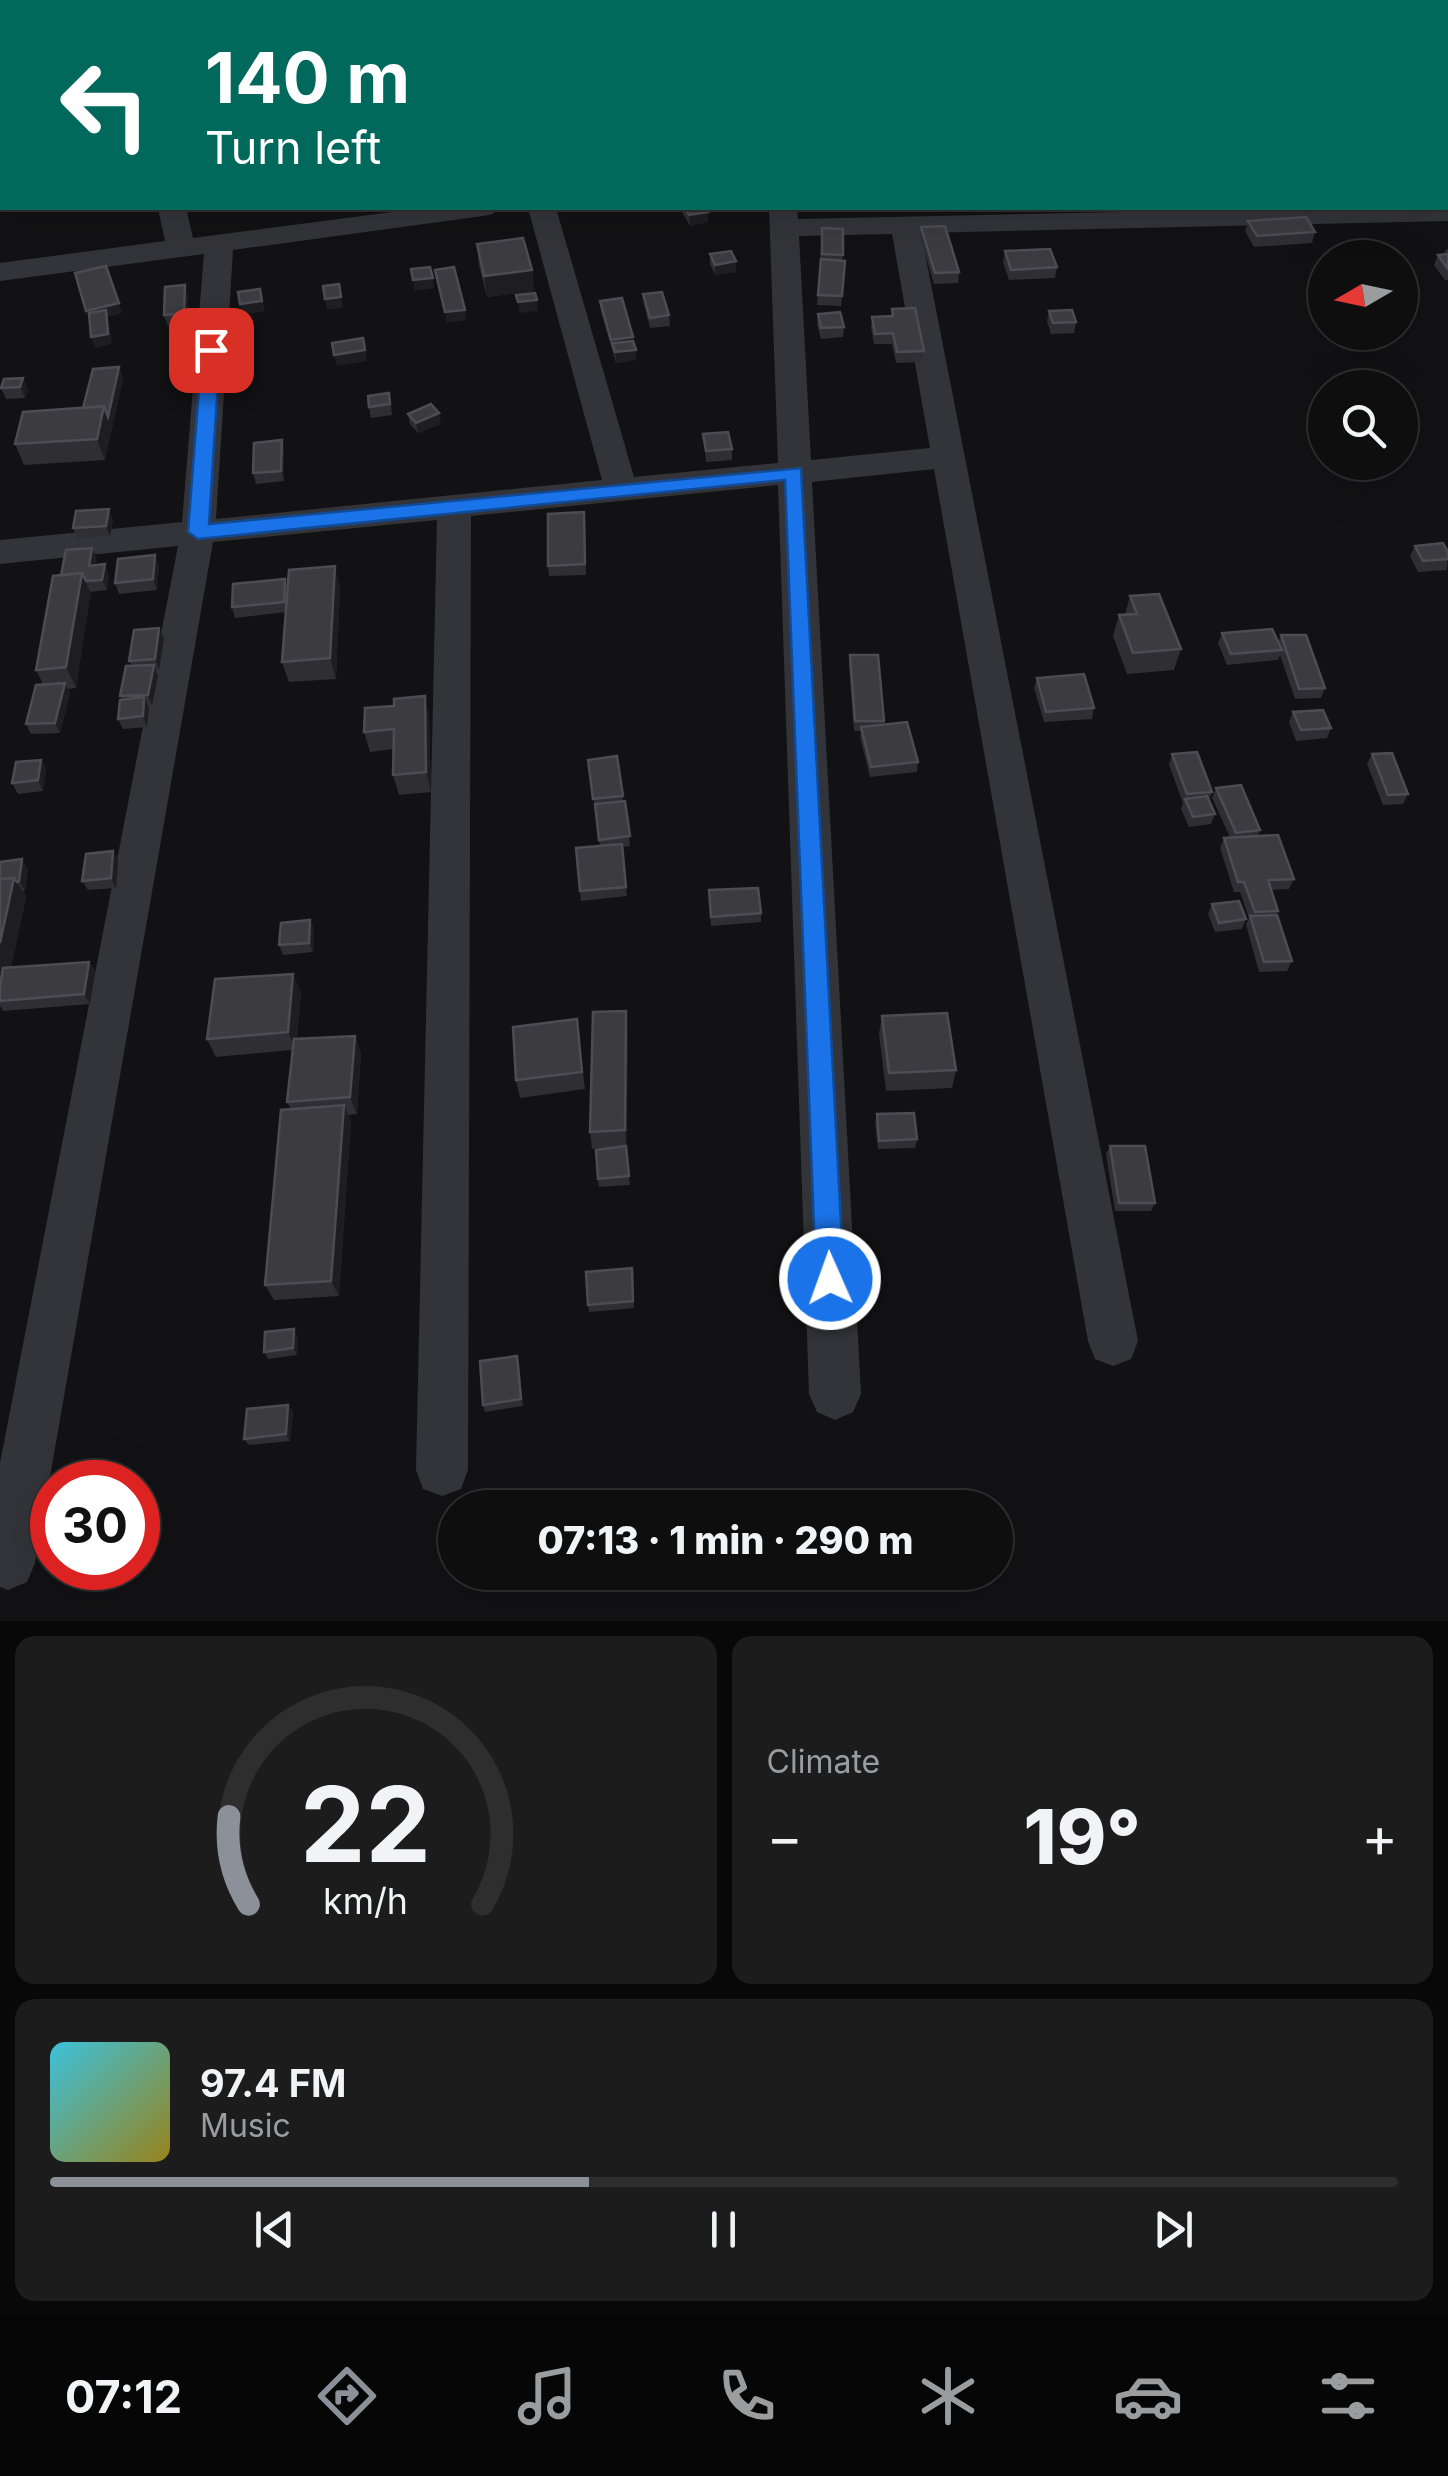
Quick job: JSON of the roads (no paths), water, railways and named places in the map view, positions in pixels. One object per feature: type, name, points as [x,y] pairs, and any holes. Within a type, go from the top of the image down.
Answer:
[{"type":"street","points":[[172,210],[180,246]]},
{"type":"street","points":[[0,272],[467,210]]},
{"type":"street","points":[[543,210],[621,490]]},
{"type":"street","points":[[836,1394],[784,218],[905,225],[1448,213]]},
{"type":"street","points":[[905,225],[1113,1341]]},
{"type":"street","points":[[8,1563],[198,532],[219,242]]},
{"type":"street","points":[[0,552],[948,457]]},
{"type":"street","points":[[442,1470],[454,506]]}]
